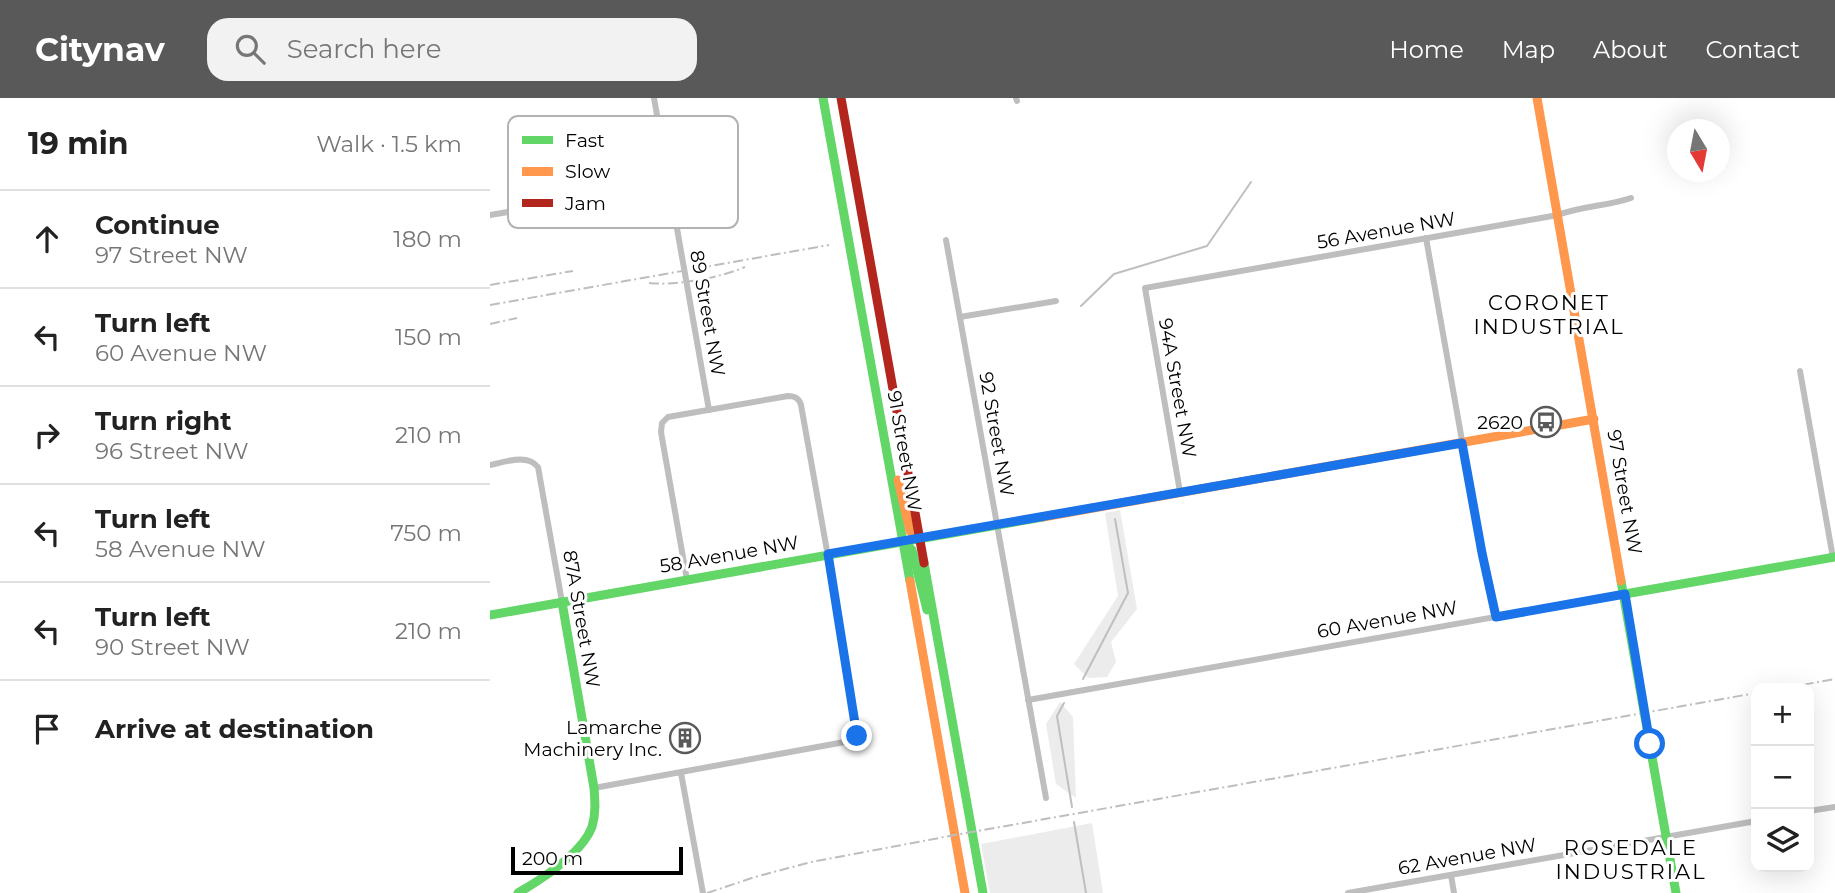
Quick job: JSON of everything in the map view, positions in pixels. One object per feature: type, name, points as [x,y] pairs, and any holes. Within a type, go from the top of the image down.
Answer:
[{"type":"street","name":"89 Street NW","points":[[654,98],[657,116]]},
{"type":"street","name":"91 Street NW","points":[[823,98],[965,893]]},
{"type":"street","name":"97 Street NW","points":[[1537,98],[1676,893]]},
{"type":"street","name":"91 Street NW","points":[[841,99],[983,893]]},
{"type":"street","name":"56 Avenue NW","points":[[1145,288],[1558,215],[1632,198]]},
{"type":"street","points":[[490,215],[508,212]]},
{"type":"street","name":"89 Street NW","points":[[676,228],[709,410]]},
{"type":"street","points":[[1426,238],[1482,553],[1496,617]]},
{"type":"street","name":"92 Street NW","points":[[946,240],[1046,799]]},
{"type":"street","name":"94A Street NW","points":[[1145,288],[1180,492]]},
{"type":"street","points":[[960,317],[1056,301]]},
{"type":"street","points":[[1800,371],[1834,558]]},
{"type":"street","points":[[594,788],[855,740],[857,736],[828,554],[801,405],[797,397],[788,396],[668,417],[662,423],[661,432],[687,580]]},
{"type":"street","name":"58 Avenue NW","points":[[490,615],[1594,419]]},
{"type":"street","points":[[887,446],[894,461],[910,531],[919,538]]},
{"type":"street","name":"87A Street NW","points":[[490,465],[523,459],[533,461],[538,470],[594,788],[596,814],[593,827],[576,851],[518,893]]},
{"type":"street","points":[[903,541],[912,550],[938,641]]},
{"type":"street","name":"60 Avenue NW","points":[[1028,700],[1834,558]]},
{"type":"street","points":[[681,773],[703,893]]},
{"type":"street","points":[[1814,810],[1835,807]]},
{"type":"street","name":"62 Avenue NW","points":[[1348,893],[1751,822]]},
{"type":"street","points":[[1451,875],[1454,893]]},
{"type":"shaded area","points":[[1120,510],[1137,609],[1111,642],[1116,662],[1107,677],[1088,678],[1074,664],[1118,596],[1105,513]]},
{"type":"shaded area","points":[[1060,702],[1073,717],[1076,798],[1056,784],[1046,724]]},
{"type":"shaded area","points":[[1092,823],[1103,893],[990,893],[981,844]]},
{"type":"waterway","points":[[1081,306],[1114,274],[1207,246],[1251,182]]},
{"type":"waterway","points":[[1083,679],[1128,593],[1115,519]]},
{"type":"waterway","points":[[1064,703],[1057,716],[1072,807]]},
{"type":"waterway","points":[[1074,822],[1086,893]]},
{"type":"railway","points":[[490,305],[829,245]]},
{"type":"railway","points":[[649,283],[697,280],[745,267]]},
{"type":"railway","points":[[490,285],[573,271]]},
{"type":"railway","points":[[490,324],[517,318]]},
{"type":"railway","points":[[1813,683],[1835,679]]},
{"type":"railway","points":[[707,893],[811,862],[1751,694]]},
{"type":"traffic: fast","points":[[823,98],[910,581]]},
{"type":"traffic: fast","points":[[490,615],[1043,517]]},
{"type":"traffic: fast","points":[[903,541],[912,550],[927,610]]},
{"type":"traffic: fast","points":[[1625,594],[1835,557]]},
{"type":"traffic: fast","points":[[924,563],[983,893]]},
{"type":"traffic: fast","points":[[1621,581],[1676,893]]},
{"type":"traffic: fast","points":[[518,893],[571,856],[587,837],[594,817],[594,788],[562,602]]},
{"type":"traffic: slow","points":[[1537,98],[1621,581]]},
{"type":"traffic: slow","points":[[1043,517],[1594,419]]},
{"type":"traffic: slow","points":[[898,480],[910,531],[920,538]]},
{"type":"traffic: slow","points":[[910,581],[965,893]]},
{"type":"traffic: jam","points":[[841,98],[924,563]]},
{"type":"place","name":"2620","points":[[1546,422]]},
{"type":"place","name":"Lamarche Machinery Inc.","points":[[685,738]]},
{"type":"district","name":"CORONET INDUSTRIAL","points":[[1549,315]]},
{"type":"district","name":"ROSEDALE INDUSTRIAL","points":[[1631,860]]},
{"type":"route","points":[[857,736],[828,554],[1462,443],[1496,617],[1625,594],[1650,744]]}]
